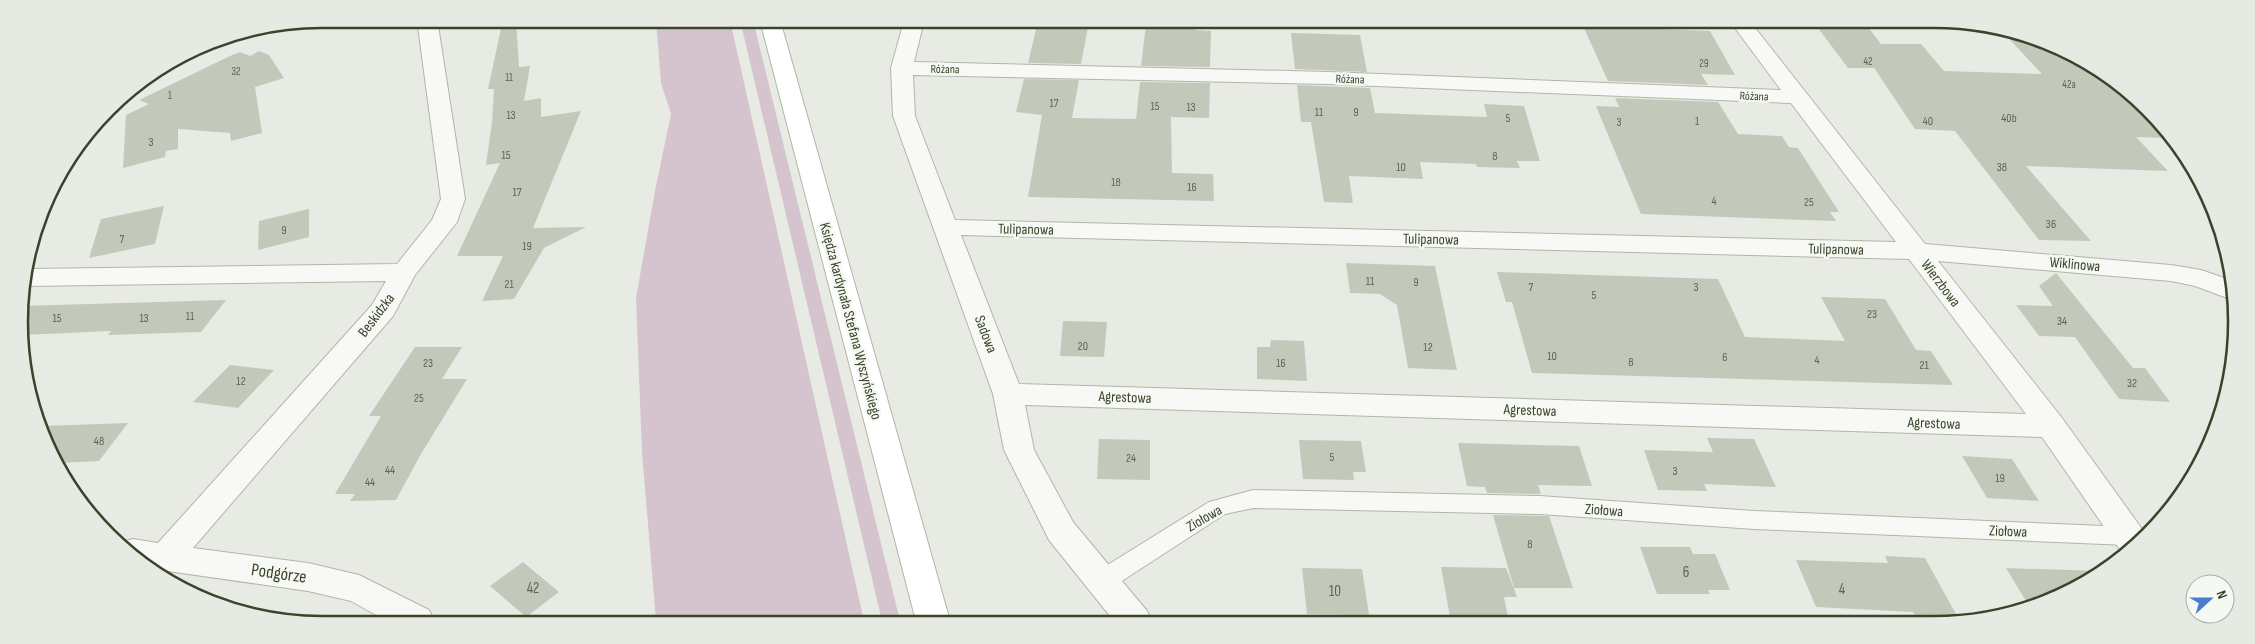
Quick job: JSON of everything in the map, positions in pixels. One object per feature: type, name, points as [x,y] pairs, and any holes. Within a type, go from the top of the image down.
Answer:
[{"type":"main road","name":"Księdza kardynała Stefana Wyszyńskiego","points":[[772,28],[932,616]]},
{"type":"street","name":"Beskidzka","points":[[165,558],[383,310],[404,272],[444,222],[453,199],[428,28]]},
{"type":"street","name":"Sadowa","points":[[912,28],[902,68],[904,116],[1008,394],[1019,450],[1061,531],[1131,616]]},
{"type":"street","name":"Wierzbowa","points":[[1745,28],[1796,98],[2051,426],[2131,539]]},
{"type":"street","name":"Różana","points":[[902,68],[1328,78],[1796,98]]},
{"type":"street","name":"Tulipanowa","points":[[946,227],[1916,251]]},
{"type":"street","name":"Wiklinowa","points":[[1916,251],[2171,273],[2201,278],[2225,288]]},
{"type":"street","points":[[31,278],[404,272]]},
{"type":"street","name":"Agrestowa","points":[[1008,394],[2051,426]]},
{"type":"street","name":"Podgórze","points":[[140,553],[308,576],[359,589],[410,616]]},
{"type":"lane","name":"Ziołowa","points":[[1102,581],[1217,508],[1253,499],[1540,505],[1754,520],[2130,540]]},
{"type":"shaded area","points":[[657,28],[732,28],[863,616],[656,616],[642,453],[636,298],[671,114],[661,83]]},
{"type":"shaded area","points":[[742,28],[755,28],[899,616],[881,616]]},
{"type":"building","points":[[501,28],[517,28],[519,67],[530,66],[524,101],[541,98],[541,117],[581,111],[533,228],[586,227],[544,248],[514,299],[482,301],[503,256],[457,256],[500,163],[486,165],[494,89],[488,89]]},
{"type":"building","points":[[1036,28],[1088,28],[1081,64],[1028,63]]},
{"type":"building","points":[[1146,28],[1195,28],[1195,30],[1211,31],[1210,67],[1141,66]]},
{"type":"building","points":[[1584,28],[1710,31],[1735,75],[1701,74],[1708,85],[1608,81]]},
{"type":"building","points":[[1818,28],[1869,28],[1881,44],[1921,44],[1944,71],[2042,74],[2008,38],[2028,43],[2080,67],[2097,77],[2127,101],[2162,138],[2136,137],[2168,171],[2026,166],[2091,241],[2039,240],[1955,131],[1915,129],[1874,68],[1848,68]]},
{"type":"building","points":[[1291,33],[1360,35],[1367,72],[1295,69]]},
{"type":"building","points":[[259,51],[269,55],[284,78],[255,87],[262,133],[231,141],[230,133],[178,129],[178,149],[166,151],[165,157],[123,168],[126,115],[149,104],[139,100],[230,56],[240,52],[250,56]]},
{"type":"building","points":[[1024,79],[1079,80],[1072,118],[1136,119],[1140,82],[1210,83],[1209,118],[1171,117],[1172,173],[1213,174],[1214,201],[1028,197],[1042,115],[1016,112]]},
{"type":"building","points":[[1297,85],[1370,88],[1375,113],[1487,117],[1484,104],[1524,106],[1540,161],[1517,161],[1520,168],[1477,167],[1476,164],[1420,162],[1423,179],[1349,176],[1353,203],[1324,202],[1311,122],[1301,122]]},
{"type":"building","points":[[1615,98],[1718,102],[1738,134],[1782,136],[1789,147],[1798,148],[1839,212],[1830,212],[1836,221],[1641,214],[1596,106],[1619,107]]},
{"type":"building","points":[[164,206],[155,244],[89,258],[101,219]]},
{"type":"building","points":[[309,209],[309,237],[258,250],[259,221]]},
{"type":"building","points":[[1346,263],[1435,266],[1457,370],[1408,368],[1397,305],[1380,294],[1350,293]]},
{"type":"building","points":[[1497,272],[1718,279],[1745,337],[1845,341],[1821,297],[1885,299],[1916,350],[1931,351],[1953,385],[1532,373],[1512,302],[1506,302]]},
{"type":"building","points":[[2056,273],[2133,368],[2145,368],[2170,402],[2119,399],[2075,337],[2039,336],[2016,305],[2053,306],[2039,286]]},
{"type":"building","points":[[226,300],[201,332],[108,335],[111,331],[28,335],[28,306]]},
{"type":"building","points":[[1063,321],[1107,322],[1104,357],[1060,356]]},
{"type":"building","points":[[1271,340],[1304,341],[1307,381],[1257,379],[1257,347],[1270,347]]},
{"type":"building","points":[[415,347],[462,347],[442,379],[467,379],[421,454],[396,500],[350,501],[355,494],[335,494],[381,416],[369,416]]},
{"type":"building","points":[[230,365],[274,370],[238,408],[193,402]]},
{"type":"building","points":[[128,423],[99,461],[64,463],[46,426]]},
{"type":"building","points":[[1707,438],[1754,439],[1776,487],[1704,484],[1707,491],[1658,490],[1644,450],[1713,452]]},
{"type":"building","points":[[1099,439],[1150,440],[1150,480],[1097,479]]},
{"type":"building","points":[[1299,440],[1361,441],[1366,472],[1353,472],[1354,480],[1303,479]]},
{"type":"building","points":[[1458,443],[1579,446],[1592,486],[1538,485],[1541,494],[1487,493],[1485,487],[1467,486]]},
{"type":"building","points":[[1962,456],[2012,459],[2039,501],[1987,498]]},
{"type":"building","points":[[1493,515],[1549,516],[1573,588],[1514,588]]},
{"type":"building","points":[[1640,547],[1690,547],[1693,554],[1715,554],[1730,590],[1708,590],[1710,594],[1657,594]]},
{"type":"building","points":[[1885,556],[1925,558],[1957,615],[1915,616],[1913,612],[1816,607],[1796,560],[1888,563]]},
{"type":"building","points":[[523,562],[559,592],[525,616],[490,586]]},
{"type":"building","points":[[1441,567],[1506,568],[1517,597],[1504,597],[1508,616],[1450,616]]},
{"type":"building","points":[[1302,568],[1362,569],[1369,615],[1307,614]]},
{"type":"building","points":[[2006,568],[2091,571],[2063,586],[2026,601]]}]
